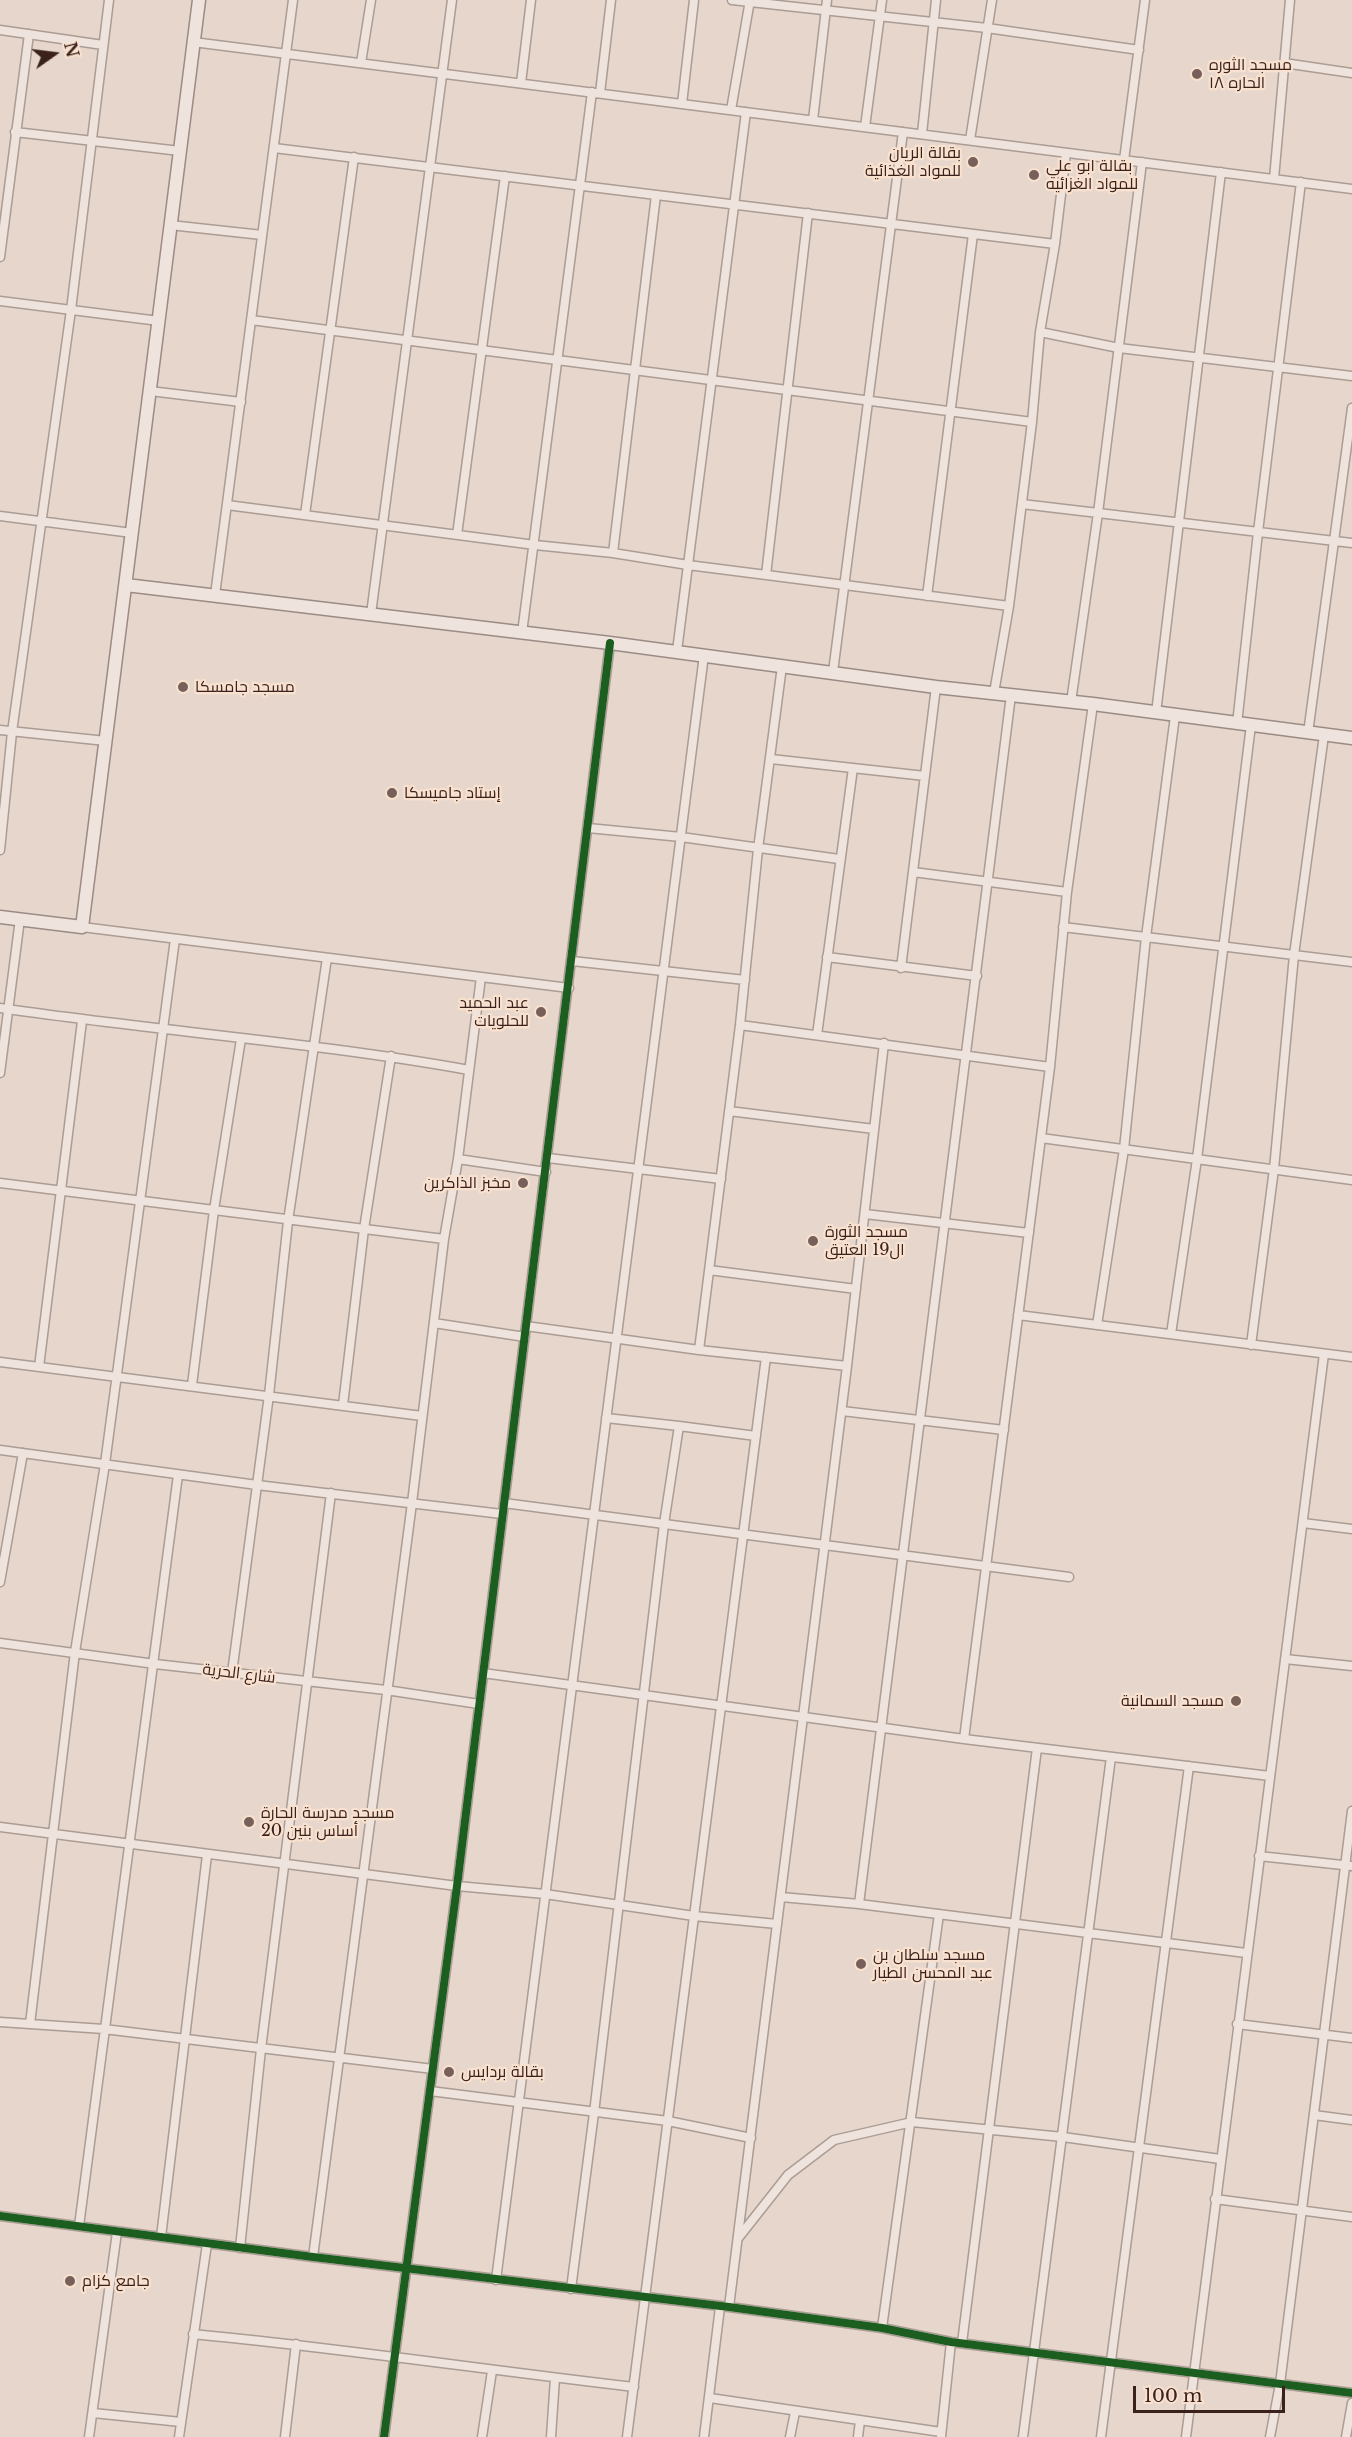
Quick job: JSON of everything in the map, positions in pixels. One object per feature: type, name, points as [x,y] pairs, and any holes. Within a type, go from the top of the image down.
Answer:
[{"type":"street","points":[[0,850],[12,732],[71,310],[109,0]]},
{"type":"street","points":[[82,927],[199,0]]},
{"type":"street","points":[[215,596],[292,0]]},
{"type":"street","points":[[361,63],[371,0]]},
{"type":"street","points":[[371,614],[452,0]]},
{"type":"street","points":[[521,83],[531,0]]},
{"type":"street","points":[[522,633],[580,185],[611,0]]},
{"type":"street","points":[[682,104],[694,0]]},
{"type":"street","points":[[732,0],[987,28],[1139,50]]},
{"type":"street","points":[[813,120],[827,0]]},
{"type":"street","points":[[865,127],[882,0]]},
{"type":"street","points":[[922,134],[936,0]]},
{"type":"street","points":[[970,140],[992,0]]},
{"type":"street","points":[[1124,160],[1145,0]]},
{"type":"street","points":[[1274,179],[1290,0]]},
{"type":"street","points":[[731,110],[749,1]]},
{"type":"street","points":[[0,30],[103,45]]},
{"type":"street","points":[[0,257],[2,219],[29,34]]},
{"type":"street","points":[[193,42],[1352,189]]},
{"type":"street","points":[[1284,63],[1352,73]]},
{"type":"street","points":[[677,651],[747,112]]},
{"type":"street","points":[[15,132],[180,151]]},
{"type":"street","points":[[833,672],[903,132]]},
{"type":"street","points":[[274,148],[1055,244]]},
{"type":"street","points":[[994,693],[1009,606],[1032,422],[1040,332],[1055,244],[1066,153]]},
{"type":"street","points":[[305,515],[354,158]]},
{"type":"street","points":[[1071,702],[1098,513],[1142,162]]},
{"type":"street","points":[[1156,713],[1221,172]]},
{"type":"street","points":[[457,535],[505,176]]},
{"type":"street","points":[[1237,724],[1301,183]]},
{"type":"street","points":[[613,553],[656,195]]},
{"type":"street","points":[[766,575],[808,213]]},
{"type":"street","points":[[170,225],[262,236]]},
{"type":"street","points":[[927,596],[973,234]]},
{"type":"street","points":[[0,302],[159,321]]},
{"type":"street","points":[[251,321],[1032,422]]},
{"type":"street","points":[[1040,332],[1119,348],[1352,376]]},
{"type":"street","points":[[150,391],[241,402]]},
{"type":"street","points":[[1308,733],[1352,408]]},
{"type":"street","points":[[1022,504],[1352,543]]},
{"type":"street","points":[[227,505],[613,553],[688,565],[1009,606]]},
{"type":"street","points":[[0,516],[132,533]]},
{"type":"street","points":[[126,585],[677,651],[936,687],[1093,704],[1352,738]]},
{"type":"street","points":[[384,2437],[457,1886],[610,643]]},
{"type":"street","points":[[496,2280],[520,2102],[570,1684],[617,1339],[662,971],[704,656]]},
{"type":"street","points":[[699,1350],[782,666]]},
{"type":"street","points":[[902,968],[936,687]]},
{"type":"street","points":[[859,1904],[1011,695]]},
{"type":"street","points":[[964,1739],[1050,1067],[1067,892],[1093,704]]},
{"type":"street","points":[[1097,1325],[1124,1149],[1146,937],[1175,716]]},
{"type":"street","points":[[1171,1334],[1197,1159],[1251,725]]},
{"type":"street","points":[[0,730],[106,741]]},
{"type":"street","points":[[1251,1345],[1274,1169],[1294,955],[1324,735]]},
{"type":"street","points":[[771,759],[925,776]]},
{"type":"street","points":[[817,1035],[853,768]]},
{"type":"street","points":[[588,828],[681,837],[839,859]]},
{"type":"street","points":[[913,872],[1067,892]]},
{"type":"street","points":[[0,917],[569,988]]},
{"type":"street","points":[[0,1073],[4,1009],[20,919]]},
{"type":"street","points":[[1063,927],[1352,962]]},
{"type":"street","points":[[30,2025],[75,1652],[105,1464],[138,1201],[175,939]]},
{"type":"street","points":[[827,957],[976,976]]},
{"type":"street","points":[[232,1672],[269,1395],[288,1221],[327,958]]},
{"type":"street","points":[[572,961],[745,980]]},
{"type":"street","points":[[313,2257],[412,1503],[444,1239],[458,1158],[481,977]]},
{"type":"street","points":[[4,1009],[82,1021],[391,1056],[469,1070]]},
{"type":"street","points":[[39,1367],[82,1021]]},
{"type":"street","points":[[740,1025],[1050,1067]]},
{"type":"street","points":[[192,1385],[214,1210],[241,1039]]},
{"type":"street","points":[[704,2437],[724,2307],[738,2238],[751,2138],[842,1411],[884,1043]]},
{"type":"street","points":[[343,1405],[364,1229],[391,1056]]},
{"type":"street","points":[[729,1111],[874,1130]]},
{"type":"street","points":[[1041,1138],[1352,1180]]},
{"type":"street","points":[[458,1158],[546,1172]]},
{"type":"street","points":[[548,1158],[721,1179]]},
{"type":"street","points":[[0,1183],[444,1239]]},
{"type":"street","points":[[865,1214],[1029,1233]]},
{"type":"street","points":[[709,1270],[856,1289]]},
{"type":"street","points":[[1018,1315],[1352,1358]]},
{"type":"street","points":[[434,1323],[525,1337]]},
{"type":"street","points":[[526,1326],[699,1350],[847,1366]]},
{"type":"street","points":[[1186,2437],[1324,1354]]},
{"type":"street","points":[[627,2437],[766,1357]]},
{"type":"street","points":[[0,1362],[422,1416]]},
{"type":"street","points":[[842,1411],[1004,1430]]},
{"type":"street","points":[[606,1418],[756,1436]]},
{"type":"street","points":[[571,2289],[664,1524],[679,1426]]},
{"type":"street","points":[[0,1450],[178,1475],[502,1514]]},
{"type":"street","points":[[0,1582],[2,1554],[23,1453]]},
{"type":"street","points":[[79,2226],[128,1844],[155,1664],[178,1475]]},
{"type":"street","points":[[240,2248],[261,2049],[331,1493]]},
{"type":"street","points":[[504,1503],[1069,1577]]},
{"type":"street","points":[[1303,1523],[1352,1529]]},
{"type":"street","name":"شارع الحرية","points":[[0,1643],[155,1664],[386,1690],[479,1704]]},
{"type":"street","points":[[1285,1659],[1352,1666]]},
{"type":"street","points":[[483,1673],[964,1739],[1270,1776]]},
{"type":"street","points":[[962,2343],[1037,1748]]},
{"type":"street","points":[[1023,2437],[1111,1757]]},
{"type":"street","points":[[1101,2437],[1189,1766]]},
{"type":"street","points":[[1270,2437],[1280,2384],[1348,1866],[1352,1811]]},
{"type":"street","points":[[0,1827],[457,1886],[545,1894],[694,1916],[777,1924]]},
{"type":"street","points":[[161,2237],[207,1855]]},
{"type":"street","points":[[1259,1856],[1348,1866]]},
{"type":"street","points":[[781,1897],[859,1904],[1246,1953]]},
{"type":"street","points":[[882,2328],[939,1914]]},
{"type":"street","points":[[0,2022],[104,2029],[433,2069]]},
{"type":"street","points":[[1237,2024],[1352,2038]]},
{"type":"street","points":[[429,2091],[668,2121],[751,2138]]},
{"type":"street","points":[[1314,2115],[1352,2120]]},
{"type":"street","points":[[738,2238],[788,2175],[834,2140],[912,2122],[1063,2137],[1220,2159]]},
{"type":"street","points":[[1215,2199],[1352,2217]]},
{"type":"street","points":[[0,2216],[207,2244],[724,2307],[882,2328],[951,2342],[1352,2393]]},
{"type":"street","points":[[89,2437],[117,2232]]},
{"type":"street","points":[[179,2437],[207,2244]]},
{"type":"street","points":[[193,2334],[296,2344],[492,2371],[634,2387]]},
{"type":"street","points":[[710,2398],[941,2435],[951,2342]]},
{"type":"street","points":[[285,2437],[296,2344]]},
{"type":"street","points":[[482,2437],[492,2371]]},
{"type":"street","points":[[551,2437],[555,2378]]},
{"type":"street","points":[[1346,2437],[1352,2403]]},
{"type":"street","points":[[790,2437],[795,2412]]},
{"type":"street","points":[[93,2413],[181,2422]]},
{"type":"street","points":[[858,2437],[860,2421]]},
{"type":"cycle path","points":[[384,2437],[457,1886],[610,643]]},
{"type":"cycle path","points":[[0,2216],[313,2257],[729,2307],[882,2328],[951,2342],[1352,2393]]},
{"type":"place","name":"مسجد الثوره الحاره ١٨","points":[[1197,74]]},
{"type":"place","name":"بقالة الريان للمواد الغذائية","points":[[973,162]]},
{"type":"place","name":"بقالة ابو علي للمواد الغزائيه","points":[[1034,175]]},
{"type":"place","name":"مسجد جامسكا","points":[[183,687]]},
{"type":"place","name":"إستاد جاميسكا","points":[[392,793]]},
{"type":"place","name":"عبد الحميد للحلويات","points":[[541,1012]]},
{"type":"place","name":"مخبز الذاكرين","points":[[523,1183]]},
{"type":"place","name":"مسجد الثورة ال19 العتيق","points":[[813,1241]]},
{"type":"place","name":"مسجد السمانية","points":[[1236,1701]]},
{"type":"place","name":"مسجد مدرسة الحارة 20 أساس بنين","points":[[249,1822]]},
{"type":"place","name":"مسجد سلطان بن عبد المحسن الطيار","points":[[861,1964]]},
{"type":"place","name":"بقالة بردايس","points":[[449,2072]]},
{"type":"place","name":"جامع كزام","points":[[70,2281]]}]
